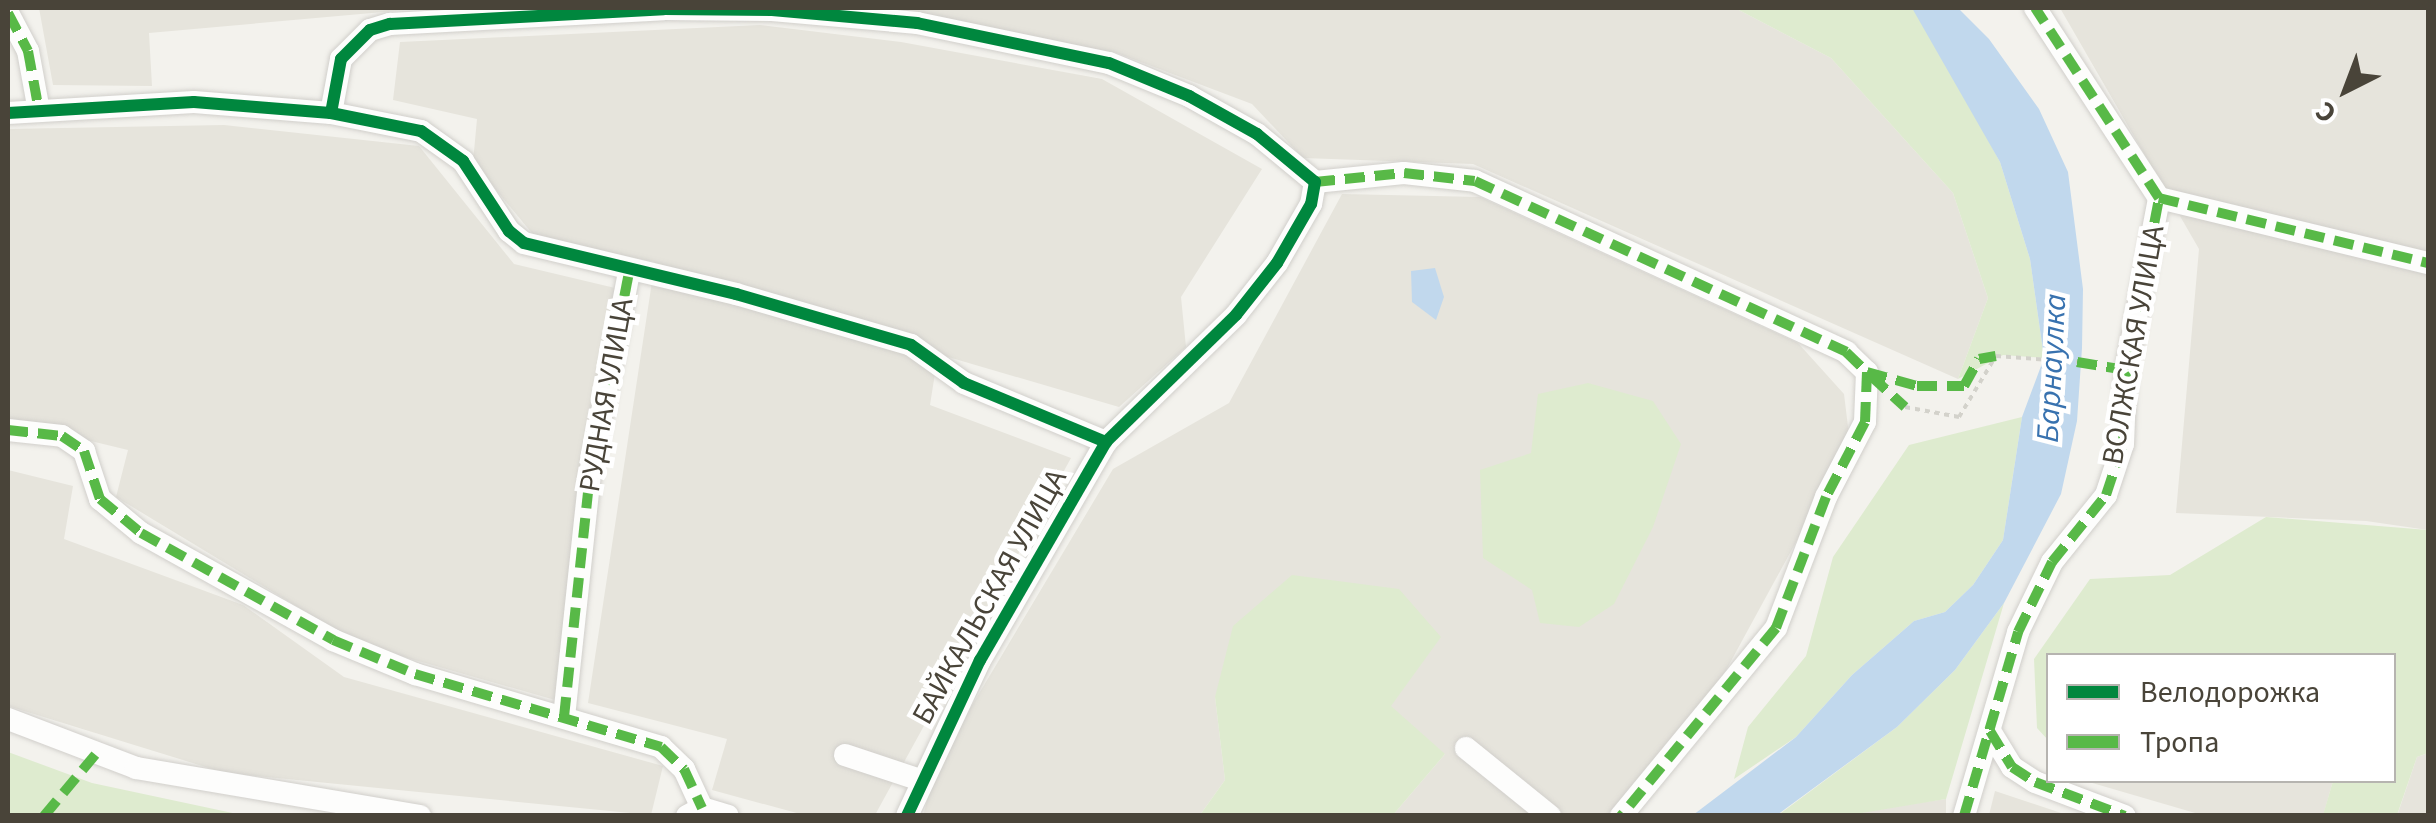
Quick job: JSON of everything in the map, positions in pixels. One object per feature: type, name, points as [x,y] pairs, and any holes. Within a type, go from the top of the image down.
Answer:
[{"type":"street","name":"ВОЛЖСКАЯ УЛИЦА","points":[[2034,8],[2159,198],[2428,263]]},
{"type":"street","points":[[331,113],[341,59],[370,30],[390,24],[664,9],[772,10],[917,23],[1109,63],[1189,96],[1257,134],[1315,182],[1404,173],[1475,181],[1846,352],[1868,372],[1865,422],[1826,497],[1776,628],[1621,816]]},
{"type":"street","points":[[8,13],[28,50],[39,111]]},
{"type":"street","name":"РУДНАЯ УЛИЦА","points":[[8,113],[194,102],[331,113],[421,130],[445,143],[524,243],[629,273],[590,474],[564,718]]},
{"type":"street","name":"БАЙКАЛЬСКАЯ УЛИЦА","points":[[907,816],[920,780],[980,660],[1106,442],[1236,315],[1300,225],[1315,182]]},
{"type":"street","name":"ВОЛЖСКАЯ УЛИЦА","points":[[1964,816],[2018,632],[2052,562],[2106,495],[2123,444],[2126,370],[2159,198]]},
{"type":"street","points":[[629,273],[736,294],[911,346],[964,383],[1106,442]]},
{"type":"street","points":[[8,430],[73,444],[84,450],[100,499],[142,533],[333,640],[415,674],[661,747],[684,768],[694,812],[728,816]]},
{"type":"street","points":[[8,719],[136,768],[420,816]]},
{"type":"street","points":[[1990,730],[2012,767],[2035,782],[2124,816]]},
{"type":"street","points":[[1466,748],[1550,816]]},
{"type":"street","points":[[844,755],[920,780]]},
{"type":"path","points":[[1905,407],[1960,417],[1996,356],[2077,362]]},
{"type":"shaded area","points":[[39,8],[428,8],[149,33],[152,86],[53,85]]},
{"type":"shaded area","points":[[877,8],[1735,8],[1831,58],[1953,193],[1988,298],[1958,379],[1473,164],[1303,158],[1252,104],[1117,53]]},
{"type":"shaded area","points":[[2060,8],[2428,8],[2428,530],[2366,521],[2176,513],[2199,249]]},
{"type":"shaded area","points":[[760,25],[901,42],[1102,79],[1262,169],[1181,297],[1186,347],[1119,407],[938,354],[930,405],[1071,458],[875,815],[804,815],[712,790],[727,739],[588,703],[655,262],[536,238],[473,162],[477,119],[393,100],[400,42]]},
{"type":"shaded area","points":[[224,125],[419,146],[514,264],[615,288],[555,700],[359,644],[116,497],[128,450],[8,421],[8,129]]},
{"type":"shaded area","points":[[1342,194],[1480,197],[1798,343],[1844,394],[1850,443],[1701,716],[1625,815],[1393,815],[1445,754],[1215,697],[1225,780],[1200,815],[923,816],[937,764],[1113,469],[1229,403]]},
{"type":"shaded area","points":[[8,470],[73,486],[64,539],[243,605],[344,677],[663,766],[651,815],[225,773],[8,706]]},
{"type":"shaded area","points":[[2428,753],[2428,815],[2397,816],[2417,757]]},
{"type":"shaded area","points":[[2092,783],[2332,783],[2323,816],[2202,815]]},
{"type":"shaded area","points":[[1995,791],[2067,815],[1989,815]]},
{"type":"shaded area","points":[[1946,799],[1946,815],[1850,816],[1853,812]]},
{"type":"green space","points":[[1735,8],[1912,8],[1922,17],[2000,162],[2030,259],[2044,358],[2003,355],[1958,379],[1988,298],[1953,193],[1831,58]]},
{"type":"green space","points":[[1588,383],[1653,401],[1681,444],[1653,527],[1614,604],[1579,627],[1540,623],[1532,590],[1483,558],[1480,470],[1531,453],[1538,394]]},
{"type":"green space","points":[[2022,417],[2003,540],[1973,585],[1945,612],[1914,621],[1852,675],[1796,737],[1734,779],[1748,727],[1806,656],[1833,557],[1909,445]]},
{"type":"green space","points":[[2266,517],[2428,530],[2428,753],[2417,757],[2397,815],[2323,815],[2332,783],[2396,783],[2396,653],[2046,653],[2046,738],[2037,728],[2034,659],[2090,579],[2170,575]]},
{"type":"green space","points":[[1292,575],[1399,589],[1441,637],[1391,706],[1445,754],[1393,815],[1200,815],[1225,780],[1215,697],[1233,626]]},
{"type":"green space","points":[[2004,603],[1946,799],[1850,815],[1777,816],[1897,727],[1955,670]]},
{"type":"green space","points":[[8,752],[92,783],[242,815],[8,815]]},
{"type":"water","name":"Барнаулка","points":[[1912,8],[1958,8],[1989,39],[2039,109],[2068,172],[2083,289],[2082,348],[2077,421],[2061,494],[2004,603],[1955,670],[1897,727],[1777,815],[1693,815],[1796,737],[1852,675],[1914,621],[1945,612],[1973,585],[2003,540],[2022,417],[2044,358],[2030,259],[2000,162]]},
{"type":"water","points":[[1435,268],[1444,297],[1436,320],[1412,302],[1411,271]]},
{"type":"marked path","points":[[1964,816],[2018,632],[2052,562],[2106,495],[2123,444],[2126,370],[2159,198],[2035,8]]},
{"type":"marked path","points":[[8,13],[28,51],[39,111]]},
{"type":"marked path","points":[[1315,182],[1404,173],[1475,181],[1846,352],[1867,372],[1865,422],[1826,497],[1776,628],[1621,816]]},
{"type":"marked path","points":[[2159,198],[2428,263]]},
{"type":"marked path","points":[[564,717],[590,473],[629,273]]},
{"type":"marked path","points":[[1867,372],[1917,386],[1964,386],[1979,359],[1996,356]]},
{"type":"marked path","points":[[2077,362],[2126,370]]},
{"type":"marked path","points":[[1871,376],[1905,407]]},
{"type":"marked path","points":[[8,430],[62,436],[84,451],[100,499],[141,533],[333,640],[415,674],[661,747],[684,769],[702,808]]},
{"type":"marked path","points":[[1990,731],[2012,767],[2035,782],[2125,816]]},
{"type":"marked path","points":[[44,816],[95,755]]},
{"type":"cycle path","points":[[331,113],[341,59],[370,30],[390,24],[664,9],[772,10],[917,23],[1109,63],[1189,96],[1257,134],[1315,182],[1311,204],[1277,263],[1236,315],[1106,442],[980,660],[907,816]]},
{"type":"cycle path","points":[[8,113],[194,102],[331,113],[421,131],[463,161],[509,231],[524,243],[736,294],[911,345],[964,383],[1106,442]]}]
